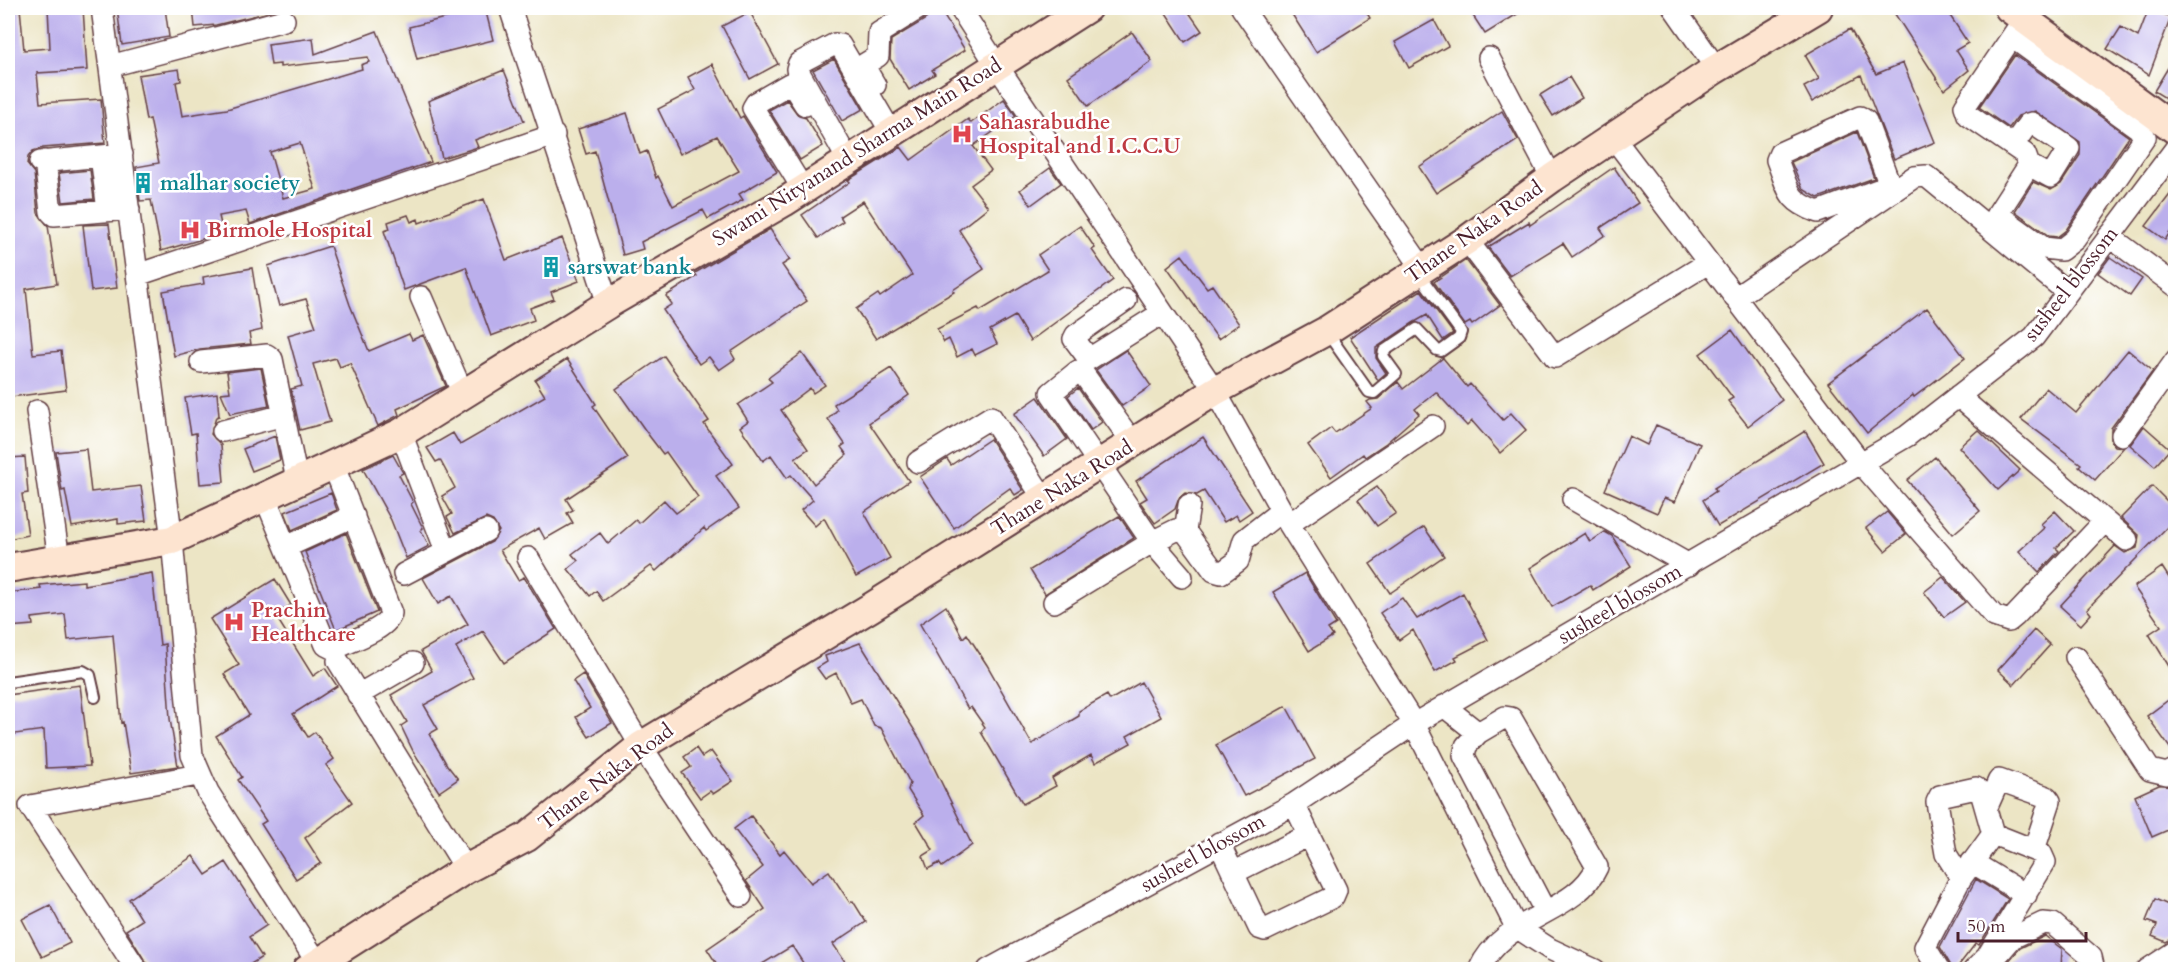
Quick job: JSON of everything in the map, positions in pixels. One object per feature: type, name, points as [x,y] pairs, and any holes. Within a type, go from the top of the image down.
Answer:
[{"type":"main road","name":"Swami Nityanand Sharma Main Road","points":[[8,568],[172,540],[401,433],[608,304],[803,189],[1087,8]]},
{"type":"main road","name":"Thane Naka Road","points":[[315,967],[466,869],[527,837],[641,746],[1099,465],[1215,391],[1326,331],[1467,240],[1552,178],[1714,70],[1818,8]]},
{"type":"main road","points":[[2015,21],[2175,130]]},
{"type":"street","points":[[102,8],[110,66],[111,155],[118,210],[137,275],[172,540],[192,755],[198,775],[315,967]]},
{"type":"street","points":[[510,8],[554,135],[608,304]]},
{"type":"street","points":[[896,129],[865,64],[878,56],[879,33],[919,8]]},
{"type":"street","points":[[960,8],[1215,391],[1285,517],[1414,724],[1516,927],[1550,949],[1595,969]]},
{"type":"street","points":[[1242,8],[1420,271]]},
{"type":"street","points":[[1674,8],[1714,70]]},
{"type":"street","points":[[110,66],[284,20]]},
{"type":"street","points":[[1735,298],[1847,211],[1883,188],[1888,180],[1866,121],[1860,117],[1780,153],[1777,160],[1792,198],[1799,205],[1818,212],[1847,211],[1914,177],[1926,176],[1993,221],[2044,248],[2061,250],[2075,239],[2145,137],[2015,21],[1969,98],[1965,111],[2025,154],[2029,165],[2051,177],[2069,148],[2030,122],[2013,145]]},
{"type":"street","points":[[844,163],[796,69],[799,63],[835,44],[840,45],[896,129]]},
{"type":"street","points":[[1489,58],[1552,178]]},
{"type":"street","points":[[803,189],[753,108],[756,104],[789,84],[793,86],[844,163]]},
{"type":"street","points":[[137,275],[554,135]]},
{"type":"street","points":[[1613,137],[1861,463],[1994,616],[2009,621],[2015,616],[2104,522]]},
{"type":"street","name":"susheel blossom","points":[[990,969],[1294,804],[1414,724],[1907,436],[2034,337],[2175,148]]},
{"type":"street","points":[[111,155],[43,161],[51,212],[54,216],[118,210]]},
{"type":"street","points":[[1993,221],[2029,165]]},
{"type":"street","points":[[1993,221],[2067,292]]},
{"type":"street","points":[[2109,236],[2175,286]]},
{"type":"street","points":[[1467,240],[1555,357],[1708,263]]},
{"type":"street","points":[[421,297],[463,394]]},
{"type":"street","points":[[1126,300],[1076,334],[1074,339],[1089,359],[1094,359],[1162,313]]},
{"type":"street","points":[[201,362],[267,355],[272,359],[297,480]]},
{"type":"street","points":[[2121,435],[2175,360]]},
{"type":"street","points":[[1133,443],[1078,371],[1051,393],[1050,396],[1152,542],[1182,576]]},
{"type":"street","points":[[1958,396],[2127,540]]},
{"type":"street","points":[[37,411],[59,559]]},
{"type":"street","points":[[224,431],[284,415]]},
{"type":"street","points":[[918,462],[991,417],[1044,499]]},
{"type":"street","points":[[1189,505],[1185,531],[1214,571],[1221,573],[1238,561],[1244,540],[1433,426]]},
{"type":"street","points":[[401,433],[446,551]]},
{"type":"street","points":[[265,496],[323,640],[334,649],[376,629],[390,619],[391,614],[333,464]]},
{"type":"street","points":[[1573,499],[1689,565]]},
{"type":"street","points":[[286,546],[354,516]]},
{"type":"street","points":[[1054,602],[1152,542],[1176,530],[1185,531]]},
{"type":"street","points":[[404,574],[486,531]]},
{"type":"street","points":[[528,558],[641,746],[741,896]]},
{"type":"street","points":[[2076,657],[2150,770],[2166,774],[2175,769]]},
{"type":"street","points":[[338,662],[466,869]]},
{"type":"street","points":[[358,695],[413,663]]},
{"type":"street","points":[[1444,706],[1478,733]]},
{"type":"street","points":[[1479,969],[1486,953],[1516,927],[1545,911],[1578,892],[1593,876],[1597,867],[1512,718],[1505,717],[1478,733],[1466,746],[1464,756],[1545,911]]},
{"type":"street","points":[[136,969],[30,806],[198,775]]},
{"type":"street","points":[[1986,809],[1999,780],[2047,797],[2050,801],[2034,850]]},
{"type":"street","points":[[1993,834],[1981,792],[1976,788],[1940,796],[1937,802],[1946,854],[1967,870],[2026,895]]},
{"type":"street","points":[[1219,843],[1259,928],[1265,930],[1333,897],[1336,890],[1294,804]]},
{"type":"street","points":[[1974,969],[1987,957],[2045,862],[2041,853],[1993,834]]},
{"type":"street","points":[[1939,969],[1925,947],[1967,870],[1993,834]]},
{"type":"street","points":[[1233,873],[1309,835]]},
{"type":"street","points":[[1988,969],[2012,938],[2043,923],[2053,924],[2091,957],[2094,969]]},
{"type":"street","points":[[2147,969],[2175,951]]},
{"type":"lane","points":[[1326,331],[1369,392],[1374,393],[1396,374],[1383,356],[1384,351],[1417,329],[1437,350],[1441,351],[1459,338],[1461,332],[1420,271]]},
{"type":"lane","points":[[8,682],[83,671],[90,675],[95,697]]},
{"type":"building","points":[[8,8],[20,8],[24,50],[50,48],[48,8],[83,8],[87,70],[37,73],[40,103],[101,99],[105,143],[43,148],[33,151],[28,157],[27,164],[34,173],[38,213],[48,226],[57,284],[26,289],[33,354],[61,351],[66,390],[11,397],[8,373]]},
{"type":"building","points":[[117,8],[165,8],[169,37],[122,45]]},
{"type":"building","points":[[193,8],[286,8],[216,25],[195,27]]},
{"type":"building","points":[[485,8],[493,40],[417,59],[409,27]]},
{"type":"building","points":[[932,8],[939,8],[965,50],[932,70],[935,74],[909,90],[890,59],[891,40],[926,19]]},
{"type":"building","points":[[1174,8],[1186,8],[1202,31],[1185,42],[1166,13]]},
{"type":"building","points":[[1288,8],[1364,8],[1370,18],[1316,52]]},
{"type":"building","points":[[1468,8],[1527,8],[1485,34]]},
{"type":"building","points":[[1891,8],[1945,8],[1968,43],[1956,50],[1969,70],[1944,90]]},
{"type":"building","points":[[2149,8],[2171,17],[2149,75],[2107,49],[2121,27],[2138,37]]},
{"type":"building","points":[[750,12],[778,64],[750,79],[722,26]]},
{"type":"building","points":[[1434,20],[1448,46],[1409,68],[1395,42]]},
{"type":"building","points":[[1850,29],[1876,74],[1903,63],[1935,142],[1894,159],[1861,75],[1812,102],[1804,87],[1819,79],[1805,55]]},
{"type":"building","points":[[377,31],[431,162],[250,224],[246,211],[219,216],[223,233],[161,251],[151,200],[140,201],[136,167],[159,163],[150,119],[146,120],[138,75],[179,69],[181,81],[176,82],[182,116],[227,109],[362,69],[361,65],[369,62],[368,57],[280,67],[280,64],[271,65],[268,44],[313,38],[315,54]],"holes":[[[300,143],[315,189],[283,198],[270,152]]]},
{"type":"building","points":[[1132,32],[1152,61],[1088,106],[1068,77]]},
{"type":"building","points":[[2015,55],[2129,137],[2066,230],[2057,237],[2049,236],[2015,211],[2033,182],[2051,190],[2061,184],[2080,155],[2080,142],[2035,111],[2018,116],[2009,128],[1979,107]]},
{"type":"building","points":[[2175,56],[2175,104],[2154,91]]},
{"type":"building","points":[[834,59],[863,109],[842,121],[813,70]]},
{"type":"building","points":[[712,64],[740,118],[743,116],[777,172],[739,194],[743,200],[708,219],[703,210],[641,242],[643,249],[623,255],[595,151],[586,154],[578,129],[627,113],[640,154],[647,151],[656,178],[658,176],[673,206],[739,171],[717,136],[680,154],[658,109],[695,90],[688,77]]},
{"type":"building","points":[[504,70],[524,121],[475,140],[478,147],[442,158],[428,101]]},
{"type":"building","points":[[1569,77],[1582,98],[1553,116],[1540,95]]},
{"type":"building","points":[[1004,99],[1016,116],[973,146],[991,170],[971,185],[988,207],[959,230],[984,269],[953,290],[954,292],[876,339],[856,309],[878,294],[880,297],[912,275],[863,201],[840,216],[843,221],[818,238],[802,215],[850,182],[848,180],[901,147],[911,160],[968,119],[971,123]]},
{"type":"building","points":[[787,100],[799,116],[806,118],[823,146],[800,160],[769,110]]},
{"type":"building","points":[[1502,111],[1518,140],[1436,193],[1419,167]]},
{"type":"building","points":[[1857,132],[1874,178],[1818,198],[1803,189],[1791,162]]},
{"type":"building","points":[[1614,167],[1638,203],[1600,228],[1605,235],[1572,257],[1563,243],[1510,276],[1488,247],[1529,222],[1530,225]]},
{"type":"building","points":[[1050,168],[1061,183],[1031,205],[1020,190]]},
{"type":"building","points":[[90,170],[94,199],[63,202],[59,173]]},
{"type":"building","points":[[2175,188],[2175,225],[2165,240],[2146,226]]},
{"type":"building","points":[[484,199],[506,260],[562,238],[579,281],[551,292],[554,299],[530,308],[534,320],[491,336],[466,267],[404,290],[384,231],[390,229],[388,222],[408,215],[411,222],[418,219],[419,223]]},
{"type":"building","points":[[109,224],[117,288],[91,291],[83,225]]},
{"type":"building","points":[[1080,226],[1095,248],[1092,250],[1113,280],[1030,341],[1015,316],[990,330],[997,344],[975,355],[972,349],[957,357],[949,339],[944,342],[937,329],[978,308],[980,311],[1048,270],[1038,255]]},
{"type":"building","points":[[770,229],[790,260],[782,265],[807,301],[731,352],[735,359],[719,370],[709,357],[699,364],[663,310],[672,304],[666,296],[697,276],[695,273]]},
{"type":"building","points":[[330,246],[369,351],[409,334],[412,340],[423,335],[446,386],[397,409],[399,415],[378,426],[350,363],[340,367],[336,358],[313,364],[330,422],[300,430],[291,389],[302,386],[288,335],[316,327],[306,299],[279,306],[268,266]]},
{"type":"building","points":[[1182,255],[1207,288],[1212,285],[1239,324],[1218,339],[1167,267]]},
{"type":"building","points":[[2110,257],[2142,279],[2130,296],[2098,273]]},
{"type":"building","points":[[1466,260],[1500,305],[1472,325],[1470,322],[1465,325],[1434,282]]},
{"type":"building","points":[[252,268],[262,330],[249,333],[251,344],[200,349],[174,356],[163,291],[204,284],[203,277]]},
{"type":"building","points":[[1421,290],[1453,333],[1443,340],[1427,315],[1413,323],[1376,348],[1376,358],[1386,373],[1378,380],[1350,337]]},
{"type":"building","points":[[1927,308],[1965,358],[1914,397],[1913,395],[1867,433],[1828,383]]},
{"type":"building","points":[[1732,330],[1782,400],[1748,426],[1728,401],[1733,398],[1700,354]]},
{"type":"building","points":[[1126,350],[1151,386],[1122,406],[1096,370]]},
{"type":"building","points":[[2128,350],[2153,371],[2111,428],[2111,441],[2115,446],[2124,447],[2095,480],[2079,466],[2081,464],[2021,419],[2046,388],[2076,413]]},
{"type":"building","points":[[802,353],[825,385],[813,393],[810,388],[781,410],[808,449],[795,458],[814,484],[847,455],[841,447],[845,444],[828,419],[837,410],[834,404],[891,368],[909,395],[869,423],[909,481],[864,512],[890,558],[856,577],[824,518],[815,526],[801,510],[813,500],[791,475],[787,478],[771,455],[763,461],[740,427],[748,421],[738,405],[772,382],[768,378]]},
{"type":"building","points":[[664,356],[709,421],[704,424],[733,464],[716,476],[739,508],[706,531],[704,528],[656,571],[651,566],[603,601],[596,591],[590,596],[568,569],[578,561],[572,554],[600,533],[608,544],[636,520],[639,523],[664,500],[676,513],[698,497],[666,452],[663,454],[650,437],[616,389]]},
{"type":"building","points":[[1443,358],[1467,387],[1470,384],[1503,420],[1511,413],[1526,430],[1500,453],[1472,421],[1467,426],[1436,392],[1415,409],[1419,414],[1386,443],[1365,457],[1363,454],[1331,477],[1308,445],[1331,428],[1335,433],[1372,408],[1367,402],[1378,399],[1398,382],[1403,389]]},
{"type":"building","points":[[567,359],[596,404],[593,406],[628,458],[566,499],[573,510],[567,513],[573,523],[545,539],[539,528],[500,550],[518,580],[524,577],[556,629],[504,663],[483,631],[456,647],[473,678],[424,705],[438,729],[429,734],[458,779],[439,792],[413,751],[401,726],[407,722],[391,695],[432,671],[421,651],[468,624],[451,596],[438,604],[423,578],[492,542],[499,531],[493,521],[486,518],[455,533],[447,517],[452,514],[442,496],[455,488],[440,460],[436,462],[427,448],[453,433],[460,445],[545,396],[535,380]]},
{"type":"building","points":[[261,368],[269,406],[230,414],[221,393],[230,392],[227,372]]},
{"type":"building","points":[[1078,388],[1102,422],[1091,430],[1068,396]]},
{"type":"building","points":[[217,393],[219,416],[216,417],[211,434],[221,445],[224,482],[200,484],[196,433],[191,434],[185,398]]},
{"type":"building","points":[[1038,397],[1067,439],[1044,456],[1014,414]]},
{"type":"building","points":[[1656,425],[1700,444],[1675,502],[1664,498],[1657,513],[1605,490],[1629,436],[1647,445]]},
{"type":"building","points":[[2144,426],[2170,449],[2155,466],[2130,445]]},
{"type":"building","points":[[1978,430],[2020,470],[1998,490],[1959,447]]},
{"type":"building","points":[[1805,431],[1824,463],[1718,526],[1703,500],[1716,491],[1714,488]]},
{"type":"building","points":[[275,436],[280,460],[252,471],[243,449]]},
{"type":"building","points":[[1203,437],[1252,511],[1239,520],[1236,515],[1224,522],[1204,491],[1197,495],[1185,493],[1179,498],[1175,509],[1155,523],[1140,502],[1147,498],[1136,481]]},
{"type":"building","points":[[990,439],[1023,490],[1015,495],[1010,488],[954,528],[920,477],[947,459],[951,465]]},
{"type":"building","points":[[86,449],[91,492],[141,486],[146,521],[118,524],[118,519],[72,527],[65,490],[62,491],[56,452]]},
{"type":"building","points":[[393,455],[403,473],[399,475],[413,502],[411,504],[429,546],[406,558],[391,520],[363,469]]},
{"type":"building","points":[[25,457],[28,493],[22,494],[28,535],[8,539],[8,458]]},
{"type":"building","points":[[1935,457],[1980,511],[1953,534],[1907,480]]},
{"type":"building","points":[[2152,486],[2175,509],[2175,519],[2087,609],[2091,614],[2081,625],[2060,606],[2115,546],[2125,553],[2137,548],[2139,535],[2121,518]]},
{"type":"building","points":[[1377,487],[1396,513],[1377,526],[1358,500]]},
{"type":"building","points":[[331,493],[337,510],[292,530],[285,512]]},
{"type":"building","points":[[2055,511],[2074,531],[2056,548],[2059,551],[2039,572],[2019,551],[2044,528],[2041,524]]},
{"type":"building","points":[[1887,512],[1906,534],[1885,551],[1866,528]]},
{"type":"building","points":[[1119,516],[1134,538],[1045,594],[1030,570]]},
{"type":"building","points":[[1424,527],[1444,556],[1390,593],[1370,564]]},
{"type":"building","points":[[1605,532],[1612,536],[1631,566],[1593,590],[1590,585],[1552,607],[1530,568],[1585,533],[1590,542]]},
{"type":"building","points":[[346,533],[377,612],[336,630],[305,552]]},
{"type":"building","points":[[2162,567],[2175,587],[2175,676],[2149,634],[2161,626],[2134,587]]},
{"type":"building","points":[[152,573],[160,645],[165,644],[170,719],[178,766],[131,773],[123,722],[121,723],[113,635],[68,640],[65,614],[32,618],[33,625],[8,627],[8,593],[41,589],[40,585],[84,581],[84,585]]},
{"type":"building","points":[[1305,573],[1336,624],[1328,629],[1333,636],[1309,651],[1273,592]]},
{"type":"building","points":[[1943,577],[1965,602],[1944,617],[1924,592]]},
{"type":"building","points":[[275,579],[291,605],[275,615],[313,676],[325,668],[337,686],[293,714],[308,737],[315,732],[334,759],[326,765],[352,802],[305,838],[321,863],[296,879],[261,824],[266,821],[238,780],[242,777],[216,736],[249,715],[224,674],[239,665],[210,619]]},
{"type":"building","points":[[1463,593],[1488,640],[1455,657],[1457,660],[1435,672],[1413,630],[1399,640],[1380,613],[1402,598],[1417,619]]},
{"type":"building","points":[[946,606],[963,638],[967,634],[987,665],[1032,744],[1079,716],[1079,711],[1107,695],[1110,700],[1141,682],[1161,717],[1127,736],[1131,743],[1095,763],[1091,755],[1052,778],[1056,786],[1023,804],[981,732],[985,727],[971,707],[968,709],[920,624]]},
{"type":"building","points":[[2034,630],[2050,645],[2014,685],[1998,670]]},
{"type":"building","points":[[860,643],[920,739],[972,845],[942,867],[939,863],[928,869],[923,856],[933,850],[916,822],[924,815],[908,790],[910,783],[881,728],[874,726],[861,699],[851,703],[836,673],[825,679],[817,668],[827,662],[825,656]]},
{"type":"building","points":[[583,674],[612,723],[589,737],[576,717],[590,708],[573,681]]},
{"type":"building","points":[[80,685],[90,766],[46,768],[44,730],[8,735],[8,695]]},
{"type":"building","points":[[2175,695],[2175,755],[2147,716]]},
{"type":"building","points":[[1286,706],[1315,759],[1244,796],[1216,745]]},
{"type":"building","points":[[696,748],[702,757],[711,751],[733,781],[713,794],[710,791],[700,798],[682,773],[691,767],[684,757]]},
{"type":"building","points":[[2175,784],[2175,827],[2152,837],[2135,796],[2159,785]]},
{"type":"building","points":[[751,816],[780,854],[784,850],[811,883],[829,871],[850,903],[853,901],[866,922],[833,944],[850,969],[807,969],[792,946],[754,969],[720,969],[707,949],[765,909],[746,881],[763,867],[734,829]]},
{"type":"building","points":[[193,856],[206,875],[226,862],[267,925],[249,937],[262,957],[243,969],[150,969],[126,930],[142,920],[129,899]]},
{"type":"building","points":[[1976,879],[2008,899],[1979,945],[1976,943],[1956,969],[1951,966],[1940,947]]},
{"type":"building","points":[[2155,899],[2175,908],[2175,937],[2166,942],[2152,936],[2157,925],[2146,921]]},
{"type":"building","points":[[50,905],[70,943],[42,957],[22,919]]},
{"type":"building","points":[[2045,936],[2062,949],[2061,969],[1993,969],[2008,962],[2020,948]]},
{"type":"place","name":"Sahasrabudhe Hospital and I.C.C.U","points":[[962,134]]},
{"type":"place","name":"malhar society","points":[[143,183]]},
{"type":"place","name":"Birmole Hospital","points":[[190,230]]},
{"type":"place","name":"sarswat bank","points":[[551,267]]},
{"type":"place","name":"Prachin Healthcare","points":[[234,622]]}]
